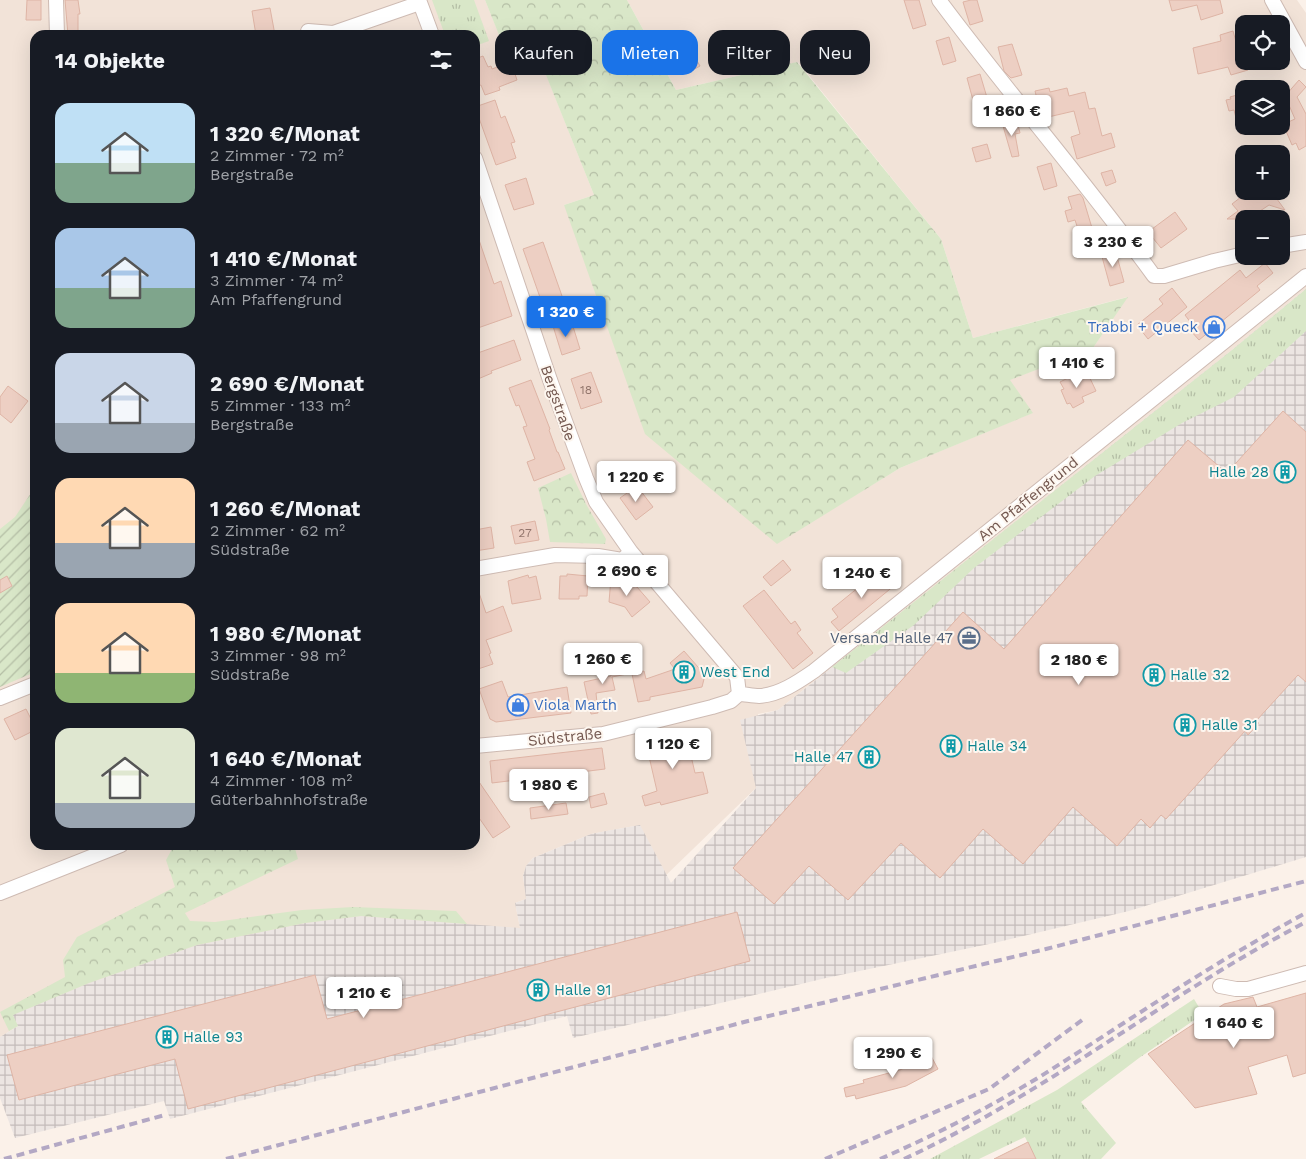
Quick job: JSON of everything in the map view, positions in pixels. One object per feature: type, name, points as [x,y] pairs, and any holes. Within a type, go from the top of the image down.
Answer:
[{"type":"street","points":[[56,0],[57,30]]},
{"type":"street","points":[[938,0],[1001,82],[1114,220],[1154,276],[1164,276],[1235,256]]},
{"type":"street","points":[[1272,0],[1306,62]]},
{"type":"street","points":[[341,30],[420,1],[430,30]]},
{"type":"street","name":"Bergstraße","points":[[480,186],[596,502],[631,552],[737,677],[738,694]]},
{"type":"street","points":[[1290,245],[1306,242]]},
{"type":"street","name":"Am Pfaffengrund","points":[[738,694],[760,696],[780,690],[801,680],[814,671],[1306,276]]},
{"type":"street","points":[[480,568],[504,562],[555,555],[598,556],[622,560],[631,552]]},
{"type":"street","points":[[0,698],[30,686]]},
{"type":"street","name":"Südstraße","points":[[480,746],[603,734],[712,707],[731,701],[738,694]]},
{"type":"street","points":[[0,893],[108,850]]},
{"type":"street","points":[[1220,986],[1248,989],[1306,973]]},
{"type":"shaded area","points":[[0,0],[485,0],[497,30],[495,30],[495,75],[546,75],[594,195],[564,205],[777,543],[900,468],[1032,413],[1009,380],[1093,348],[1127,297],[973,338],[941,239],[809,75],[870,75],[870,30],[800,30],[800,64],[798,62],[790,64],[790,30],[708,30],[708,75],[741,75],[676,90],[668,75],[698,75],[698,30],[643,30],[627,0],[1297,0],[1306,13],[1306,289],[1232,350],[778,710],[758,714],[756,788],[660,881],[640,825],[591,834],[533,858],[526,866],[523,876],[526,899],[515,903],[520,928],[18,1026],[0,1037]]},
{"type":"shaded area","points":[[1306,289],[1306,857],[1129,911],[994,943],[826,978],[573,1038],[567,1016],[170,1119],[164,1101],[15,1138],[0,1098],[0,1037],[18,1026],[12,1015],[89,983],[197,945],[305,923],[361,916],[520,928],[515,903],[526,899],[523,876],[526,866],[533,858],[591,834],[640,825],[671,883],[756,788],[740,720],[778,710],[1232,350]]},
{"type":"green space","points":[[432,0],[474,0],[489,41],[480,44],[480,30],[443,30]]},
{"type":"green space","points":[[485,0],[627,0],[643,30],[602,30],[602,75],[668,75],[676,90],[741,75],[790,75],[790,64],[797,62],[800,66],[800,75],[808,75],[941,239],[973,338],[1128,297],[1093,348],[1010,380],[1033,413],[900,468],[777,544],[645,434],[564,205],[594,195],[546,75],[592,75],[592,30],[497,30]]},
{"type":"green space","points":[[1306,289],[1306,331],[1234,397],[1182,423],[1095,476],[974,568],[914,625],[846,673],[832,667],[1232,350]]},
{"type":"green space","points":[[571,473],[606,539],[605,544],[550,542],[538,488]]},
{"type":"green space","points":[[30,494],[30,674],[0,687],[0,529],[15,517]]},
{"type":"green space","points":[[171,850],[295,850],[298,859],[185,913],[190,921],[215,922],[302,910],[353,907],[456,911],[467,924],[361,916],[305,923],[197,945],[89,983],[13,1015],[18,1026],[9,1031],[0,1012],[65,977],[63,960],[77,937],[175,887],[166,860]]},
{"type":"green space","points":[[1194,999],[1203,1014],[1139,1058],[1081,1102],[1116,1143],[1101,1159],[1036,1159],[1025,1137],[979,1159],[930,1159],[1057,1090]]},
{"type":"building","points":[[27,0],[41,0],[41,20],[26,20]]},
{"type":"building","points":[[65,0],[78,0],[80,14],[78,14],[78,30],[68,30]]},
{"type":"building","points":[[904,0],[919,0],[926,25],[913,29]]},
{"type":"building","points":[[977,0],[983,21],[970,25],[963,2]]},
{"type":"building","points":[[1169,0],[1220,0],[1223,13],[1201,20],[1197,5],[1172,11]]},
{"type":"building","points":[[270,8],[274,30],[255,30],[252,11]]},
{"type":"building","points":[[1233,31],[1235,38],[1235,70],[1248,70],[1231,75],[1228,67],[1198,74],[1193,48],[1221,41],[1220,35]]},
{"type":"building","points":[[949,37],[956,61],[943,65],[936,41]]},
{"type":"building","points":[[1012,44],[1022,75],[1011,78],[1004,71],[998,47]]},
{"type":"building","points":[[483,56],[488,67],[495,68],[495,75],[515,75],[517,80],[499,87],[500,90],[485,95],[480,85],[480,57]]},
{"type":"building","points":[[980,74],[991,111],[977,115],[967,78]]},
{"type":"building","points":[[1299,80],[1306,87],[1297,97],[1306,114],[1306,146],[1299,150],[1296,143],[1292,145],[1288,135],[1290,135],[1290,121],[1295,119],[1290,108],[1290,90]]},
{"type":"building","points":[[1049,88],[1050,92],[1067,88],[1069,96],[1085,92],[1089,109],[1095,108],[1102,136],[1111,133],[1115,147],[1077,159],[1071,137],[1080,134],[1074,111],[1044,118],[1044,114],[1041,115],[1035,91]]},
{"type":"building","points":[[1235,96],[1235,114],[1234,110],[1229,111],[1226,100],[1231,99],[1230,97]]},
{"type":"building","points":[[495,100],[501,118],[505,116],[515,142],[511,143],[516,158],[496,165],[480,121],[480,105]]},
{"type":"building","points":[[1017,121],[1020,133],[1015,134],[1019,156],[1012,157],[1003,126]]},
{"type":"building","points":[[987,144],[991,158],[976,162],[972,148]]},
{"type":"building","points":[[1051,163],[1057,186],[1044,190],[1037,167]]},
{"type":"building","points":[[1112,170],[1116,182],[1106,186],[1101,173]]},
{"type":"building","points":[[526,178],[534,204],[514,210],[505,185]]},
{"type":"building","points":[[1080,194],[1092,228],[1079,232],[1075,220],[1068,222],[1065,211],[1072,209],[1068,197]]},
{"type":"building","points":[[1237,200],[1278,200],[1285,210],[1269,205],[1262,210],[1237,210],[1232,204]]},
{"type":"building","points":[[1175,212],[1187,229],[1161,248],[1148,232]]},
{"type":"building","points":[[1235,213],[1235,219],[1227,219]]},
{"type":"building","points":[[543,242],[562,296],[542,303],[523,249]]},
{"type":"building","points":[[480,243],[494,284],[501,281],[512,316],[480,327]]},
{"type":"building","points":[[1115,249],[1124,282],[1110,286],[1101,253]]},
{"type":"building","points":[[1262,265],[1267,265],[1273,273],[1257,286],[1260,290],[1199,340],[1190,330],[1194,327],[1185,315],[1240,270],[1246,278]]},
{"type":"building","points":[[1172,288],[1187,307],[1148,339],[1137,325],[1163,304],[1159,299]]},
{"type":"building","points":[[571,320],[580,349],[562,355],[553,326]]},
{"type":"building","points":[[514,340],[521,360],[491,371],[492,373],[480,378],[480,352]]},
{"type":"building","points":[[591,372],[602,402],[581,409],[571,379]]},
{"type":"building","points":[[1076,374],[1079,378],[1088,374],[1096,391],[1082,397],[1084,402],[1073,408],[1070,403],[1067,404],[1061,390],[1064,389],[1060,382]]},
{"type":"building","points":[[531,380],[565,469],[534,481],[527,462],[535,459],[523,427],[527,426],[519,405],[516,406],[509,388]]},
{"type":"building","points":[[8,386],[28,401],[11,423],[0,414],[0,397]]},
{"type":"building","points":[[1283,411],[1306,432],[1306,682],[1298,675],[1256,721],[1259,723],[1248,735],[1245,731],[1166,819],[1161,815],[1150,828],[1141,819],[1117,846],[1073,807],[1023,864],[983,829],[940,878],[901,843],[848,900],[809,866],[774,904],[733,868],[963,612],[1004,649],[1188,440],[1227,473]]},
{"type":"building","points":[[637,486],[653,507],[636,520],[620,498]]},
{"type":"building","points":[[535,521],[539,540],[515,544],[511,526]]},
{"type":"building","points":[[491,527],[494,548],[480,550],[480,529]]},
{"type":"building","points":[[783,560],[791,570],[771,586],[763,577]]},
{"type":"building","points":[[881,569],[895,585],[839,631],[831,622],[838,617],[832,609]]},
{"type":"building","points":[[567,574],[588,576],[587,596],[579,596],[579,599],[559,599],[560,576],[567,576]]},
{"type":"building","points":[[528,575],[529,578],[536,576],[541,599],[512,604],[508,581]]},
{"type":"building","points":[[7,576],[12,586],[0,593],[0,580]]},
{"type":"building","points":[[611,578],[637,587],[650,602],[632,617],[625,607],[609,602]]},
{"type":"building","points":[[764,590],[791,624],[795,621],[801,630],[797,633],[813,653],[793,669],[743,606]]},
{"type":"building","points":[[480,596],[486,613],[503,606],[512,631],[486,640],[493,664],[480,668]]},
{"type":"building","name":"West End","points":[[684,651],[705,675],[702,687],[650,697],[650,700],[638,702],[632,674],[644,671],[646,679],[675,669],[670,663]]},
{"type":"building","points":[[624,662],[627,674],[612,677],[615,690],[596,693],[598,713],[591,714],[584,682],[611,676],[609,666]]},
{"type":"building","points":[[502,681],[508,697],[567,687],[571,713],[496,722],[490,719],[480,689]]},
{"type":"building","points":[[26,709],[30,717],[30,732],[15,740],[4,719]]},
{"type":"building","points":[[685,730],[695,773],[703,772],[708,793],[661,805],[660,802],[645,806],[642,796],[657,791],[645,739]]},
{"type":"building","points":[[602,748],[605,769],[492,783],[490,761]]},
{"type":"building","points":[[480,783],[510,827],[493,838],[480,819]]},
{"type":"building","points":[[604,793],[607,804],[591,808],[589,797]]},
{"type":"building","points":[[566,803],[568,814],[531,819],[530,808]]},
{"type":"building","name":"Halle 91","points":[[737,912],[750,961],[188,1109],[175,1059],[19,1100],[7,1055],[315,975],[327,1019]]},
{"type":"building","points":[[1306,993],[1306,1073],[1293,1077],[1287,1055],[1248,1067],[1257,1094],[1195,1108],[1148,1054],[1224,1004],[1253,997],[1257,1007]]},
{"type":"building","points":[[930,1054],[938,1069],[906,1086],[856,1099],[855,1095],[846,1097],[844,1088],[864,1083],[863,1080],[900,1070]]},
{"type":"building","points":[[1028,1142],[1036,1159],[994,1159]]},
{"type":"railway","points":[[226,1159],[748,1021],[1046,949],[1306,881]]},
{"type":"railway","points":[[880,1159],[1002,1099],[1203,972],[1306,913]]},
{"type":"railway","points":[[904,1159],[956,1133],[1007,1104],[1205,980],[1306,922]]},
{"type":"railway","points":[[825,1159],[989,1089],[1085,1018]]},
{"type":"railway","points":[[4,1159],[165,1115]]},
{"type":"place","name":"Trabbi + Queck","points":[[1214,327]]},
{"type":"place","name":"Halle 28","points":[[1285,472]]},
{"type":"place","name":"Versand Halle 47","points":[[969,638]]},
{"type":"place","name":"West End","points":[[684,672]]},
{"type":"place","name":"Halle 32","points":[[1154,675]]},
{"type":"place","name":"Viola Marth","points":[[518,705]]},
{"type":"place","name":"Halle 31","points":[[1185,725]]},
{"type":"place","name":"Halle 34","points":[[951,746]]},
{"type":"place","name":"Halle 47","points":[[869,757]]},
{"type":"place","name":"Halle 91","points":[[538,990]]},
{"type":"place","name":"Halle 93","points":[[167,1037]]}]
